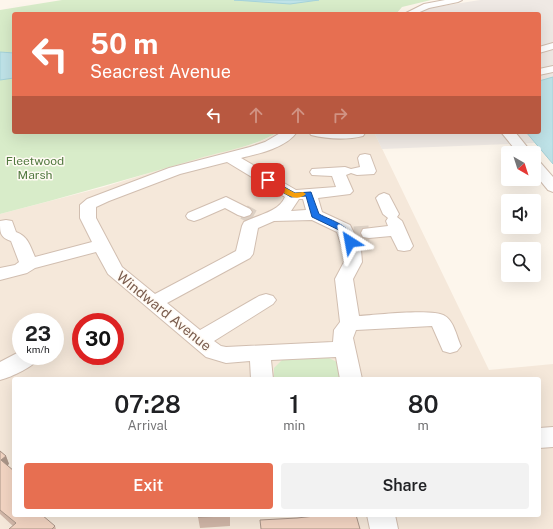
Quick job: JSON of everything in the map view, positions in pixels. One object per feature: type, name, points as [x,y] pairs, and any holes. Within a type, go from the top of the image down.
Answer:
[{"type":"street","points":[[413,12],[427,6],[458,0]]},
{"type":"street","points":[[541,49],[553,46]]},
{"type":"street","points":[[541,71],[553,68]]},
{"type":"street","name":"Windward Avenue","points":[[286,134],[269,144],[230,158],[179,170],[123,191],[101,197],[88,205],[88,218],[114,270],[153,304],[214,352],[226,355],[345,349]]},
{"type":"street","points":[[510,134],[519,146]]},
{"type":"street","points":[[230,158],[301,194],[315,215]]},
{"type":"street","points":[[317,172],[369,171],[365,158]]},
{"type":"street","points":[[153,304],[244,254],[250,226],[257,216],[287,206],[292,200],[301,194],[345,191],[347,171]]},
{"type":"street","points":[[541,173],[553,188]]},
{"type":"street","points":[[384,198],[404,246]]},
{"type":"street","points":[[194,216],[226,202],[257,216],[315,215],[357,234],[394,222]]},
{"type":"street","points":[[6,224],[9,235],[18,238],[29,264]]},
{"type":"street","points":[[350,323],[344,279],[354,262],[352,250],[357,234]]},
{"type":"street","points":[[0,274],[21,269],[29,264],[101,245]]},
{"type":"street","points":[[199,340],[266,300]]},
{"type":"street","points":[[351,377],[342,338],[344,330],[350,323],[438,320],[450,346]]},
{"type":"street","points":[[260,354],[262,377]]},
{"type":"street","points":[[6,374],[18,365]]},
{"type":"street","points":[[541,438],[553,437]]},
{"type":"street","points":[[381,517],[384,529]]},
{"type":"shaded area","points":[[480,0],[553,0],[553,164],[541,150],[541,146],[538,146],[535,143],[382,149],[375,134],[541,134],[541,12],[421,12],[430,8]]},
{"type":"shaded area","points":[[275,134],[375,134],[489,370],[553,364],[553,529],[0,529],[0,214],[104,187],[198,158],[254,144]]},
{"type":"green space","name":"Fleetwood Marsh","points":[[62,0],[431,0],[402,7],[398,12],[12,12],[12,134],[274,134],[239,148],[0,214],[0,10]]},
{"type":"green space","points":[[329,358],[337,362],[342,377],[274,377],[274,368],[282,360]]},
{"type":"water","points":[[234,0],[319,0],[290,4]]},
{"type":"water","points":[[0,52],[12,53],[12,78],[0,80]]},
{"type":"water","points":[[553,77],[553,164],[541,150],[541,146],[538,146],[528,134],[541,134],[541,80]]},
{"type":"building","points":[[0,451],[6,456],[1,460],[12,469],[12,517],[44,517],[55,526],[52,529],[9,529],[16,523],[0,510]]},
{"type":"building","points":[[357,517],[360,529],[261,529],[260,520]]},
{"type":"tunnel","points":[[244,212],[253,217]]},
{"type":"tunnel","points":[[354,234],[369,233]]},
{"type":"slow traffic","points":[[282,188],[293,195],[303,194]]},
{"type":"route","points":[[268,180],[293,195],[309,194],[315,215],[344,229],[348,234],[350,242]]}]
